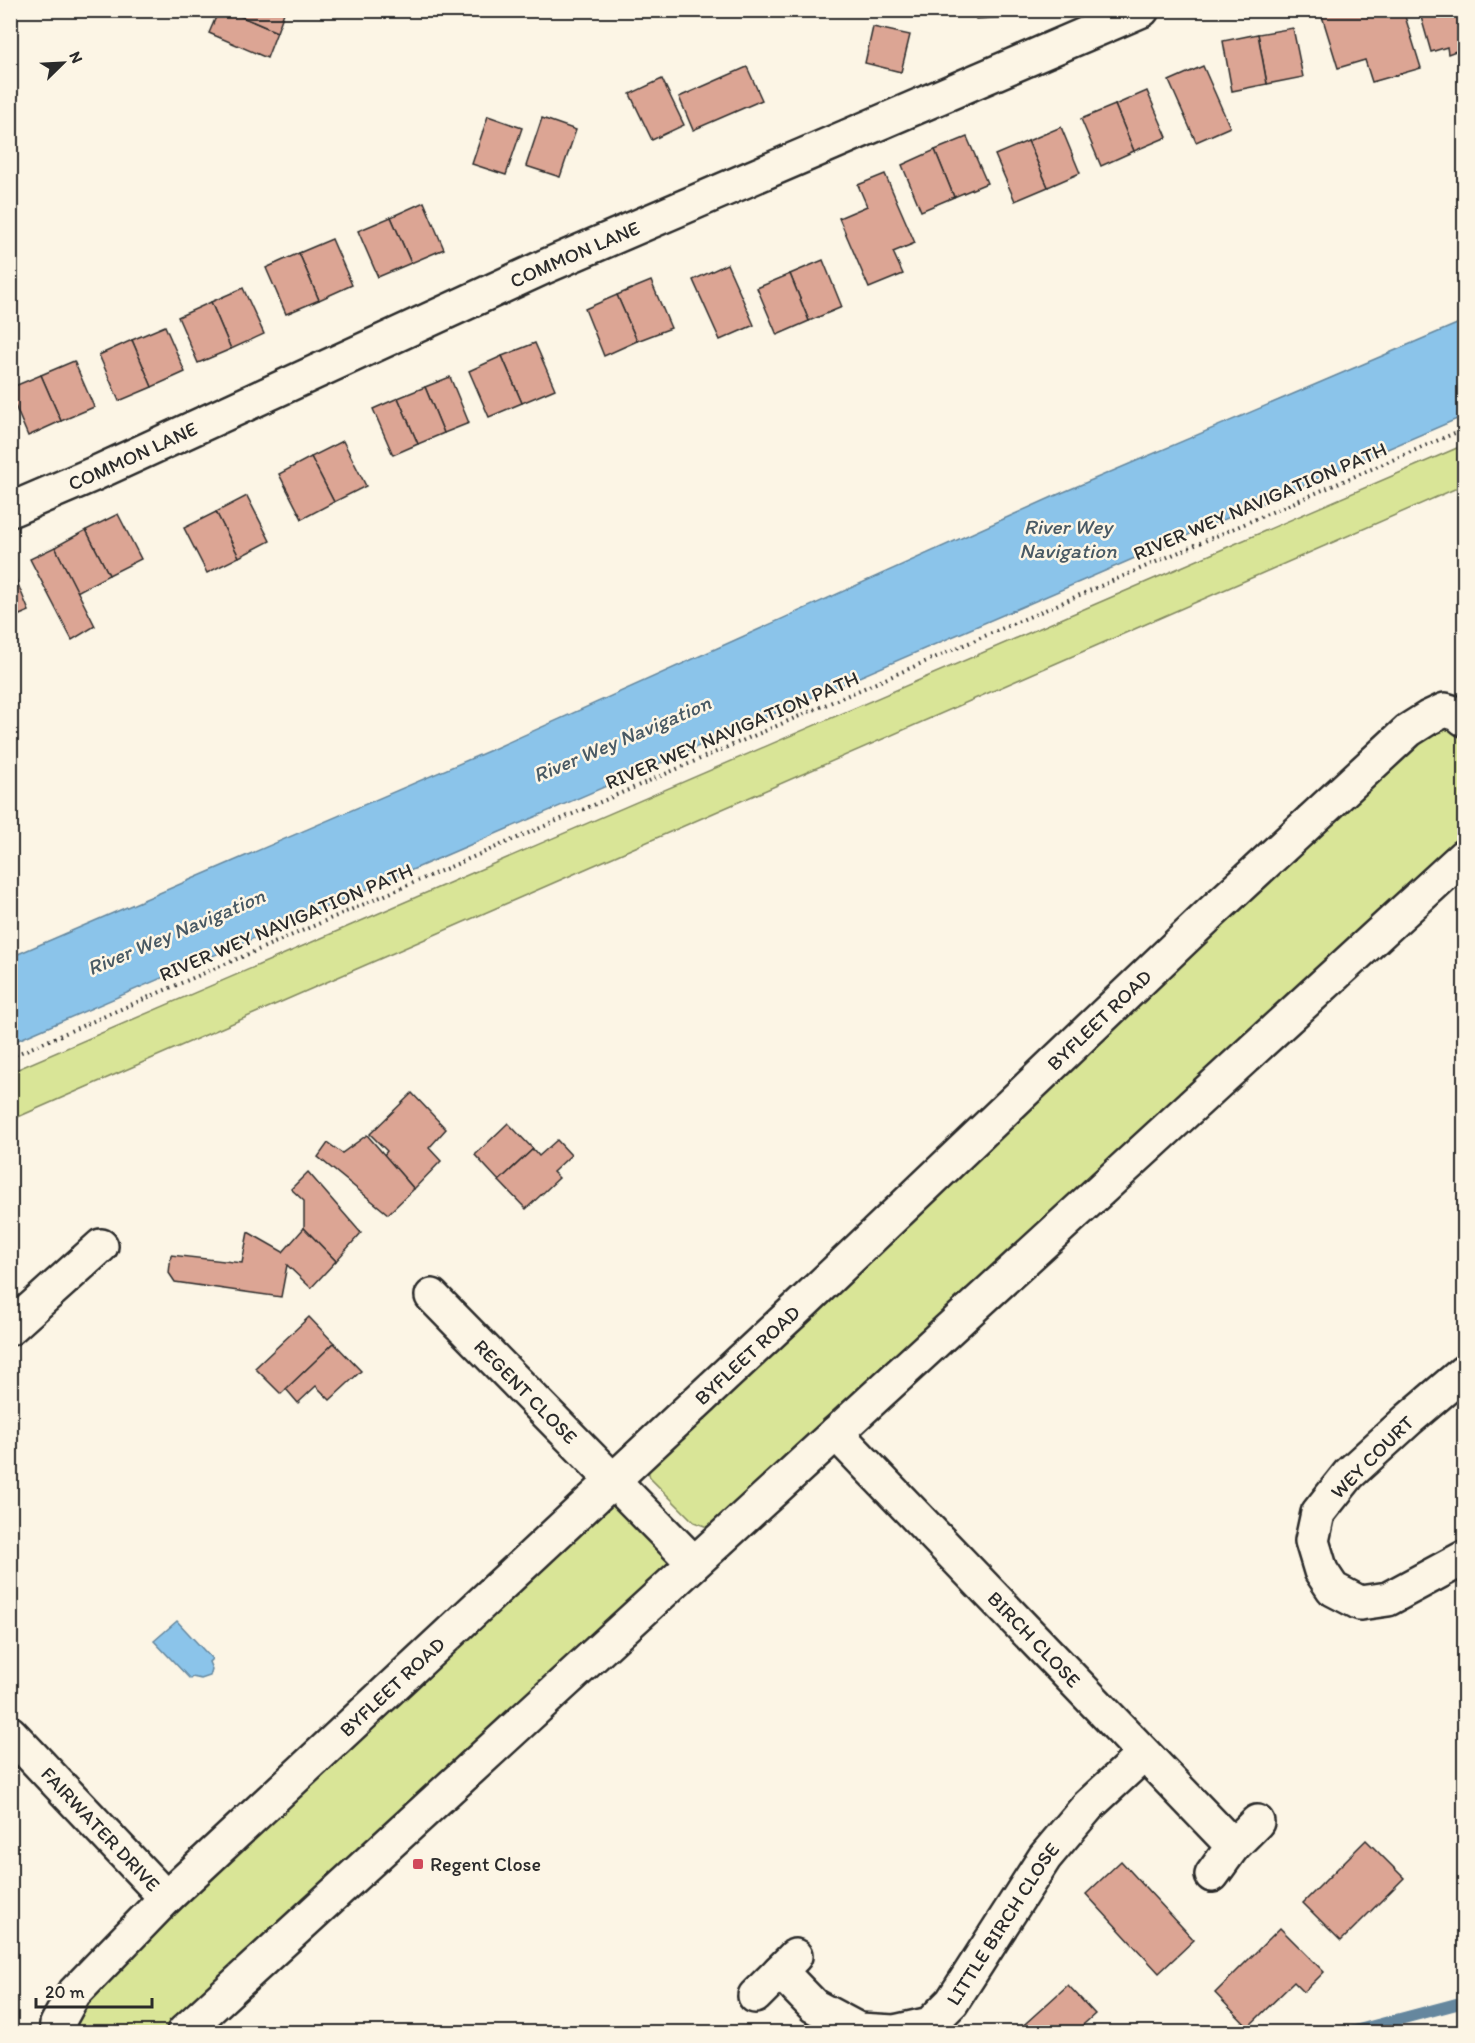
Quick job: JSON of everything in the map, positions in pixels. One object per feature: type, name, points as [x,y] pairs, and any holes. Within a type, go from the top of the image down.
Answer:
[{"type":"street","name":"COMMON LANE","points":[[10,510],[94,474],[544,267],[1142,10]]},
{"type":"street","name":"BYFLEET ROAD","points":[[61,2032],[57,2024],[74,1993],[166,1898],[805,1301],[1211,914],[1409,730],[1445,710],[1458,714],[1464,719]]},
{"type":"street","points":[[184,2032],[1464,856]]},
{"type":"street","points":[[10,1328],[101,1246]]},
{"type":"street","name":"REGENT CLOSE","points":[[432,1296],[694,1563]]},
{"type":"street","name":"WEY COURT","points":[[1464,1372],[1349,1474],[1317,1513],[1312,1541],[1321,1571],[1334,1588],[1360,1603],[1388,1599],[1464,1558]]},
{"type":"street","name":"BIRCH CLOSE","points":[[836,1433],[1233,1846]]},
{"type":"street","name":"FAIRWATER DRIVE","points":[[10,1733],[166,1898]]},
{"type":"street","name":"LITTLE BIRCH CLOSE","points":[[755,1996],[788,1963],[814,2006],[859,2030],[894,2032],[930,2024],[952,2002],[1045,1857],[1089,1806],[1144,1754]]},
{"type":"street","points":[[1212,1875],[1233,1846],[1257,1822]]},
{"type":"path","name":"RIVER WEY NAVIGATION PATH","points":[[10,1057],[1464,429]]},
{"type":"green space","points":[[1464,445],[1464,485],[11,1120],[11,1072]]},
{"type":"green space","points":[[1446,723],[1464,733],[1464,856],[726,1534],[694,1522],[650,1478],[647,1466],[1402,751]]},
{"type":"green space","points":[[602,1490],[684,1573],[184,2032],[63,2032],[74,1993]]},
{"type":"water","name":"River Wey Navigation","points":[[1464,321],[1464,416],[11,1043],[11,957],[491,750],[1059,494]]},
{"type":"water","points":[[177,1621],[212,1659],[209,1662],[212,1669],[210,1676],[190,1679],[154,1641]]},
{"type":"building","points":[[219,10],[226,10],[277,32],[267,58],[209,33]]},
{"type":"building","points":[[226,10],[285,10],[277,32]]},
{"type":"building","points":[[976,10],[1014,10],[1014,17],[976,19]]},
{"type":"building","points":[[1339,10],[1403,10],[1421,68],[1372,82],[1365,60],[1338,68],[1322,16]]},
{"type":"building","points":[[1419,10],[1464,10],[1464,48],[1448,54],[1447,47],[1431,52]]},
{"type":"building","points":[[873,27],[910,35],[901,72],[865,63]]},
{"type":"building","points":[[1293,28],[1303,77],[1267,84],[1258,34]]},
{"type":"building","points":[[1258,34],[1267,84],[1232,91],[1223,41]]},
{"type":"building","points":[[1203,66],[1230,127],[1196,142],[1169,81]]},
{"type":"building","points":[[747,67],[762,100],[693,130],[679,97]]},
{"type":"building","points":[[662,79],[684,125],[652,140],[630,94]]},
{"type":"building","points":[[1147,91],[1167,137],[1134,151],[1115,105]]},
{"type":"building","points":[[1115,105],[1134,151],[1101,166],[1081,119]]},
{"type":"building","points":[[488,116],[522,128],[506,175],[472,164]]},
{"type":"building","points":[[542,118],[576,130],[560,177],[526,166]]},
{"type":"building","points":[[1061,127],[1080,173],[1048,187],[1028,141]]},
{"type":"building","points":[[967,137],[987,183],[954,197],[935,150]]},
{"type":"building","points":[[1028,141],[1048,187],[1015,201],[995,155]]},
{"type":"building","points":[[935,150],[954,197],[921,211],[902,165]]},
{"type":"building","points":[[885,174],[915,243],[893,252],[903,274],[869,288],[839,218],[867,206],[858,185]]},
{"type":"building","points":[[424,202],[444,249],[411,263],[391,217]]},
{"type":"building","points":[[391,217],[411,263],[378,277],[358,231]]},
{"type":"building","points":[[332,239],[352,285],[319,300],[299,253]]},
{"type":"building","points":[[299,253],[319,300],[286,314],[266,268]]},
{"type":"building","points":[[823,260],[842,307],[809,321],[790,274]]},
{"type":"building","points":[[727,264],[754,325],[720,340],[693,280]]},
{"type":"building","points":[[790,274],[809,321],[777,335],[757,288]]},
{"type":"building","points":[[651,281],[671,328],[637,341],[617,295]]},
{"type":"building","points":[[243,288],[264,334],[231,349],[211,302]]},
{"type":"building","points":[[617,295],[637,341],[604,356],[585,309]]},
{"type":"building","points":[[211,302],[231,349],[198,363],[178,317]]},
{"type":"building","points":[[165,326],[185,372],[152,387],[132,340]]},
{"type":"building","points":[[132,340],[152,387],[119,401],[99,355]]},
{"type":"building","points":[[535,343],[555,389],[522,403],[502,356]]},
{"type":"building","points":[[502,356],[522,403],[489,417],[469,371]]},
{"type":"building","points":[[74,361],[94,407],[61,421],[41,375]]},
{"type":"building","points":[[41,375],[61,421],[28,436],[10,394],[10,388]]},
{"type":"building","points":[[450,377],[469,423],[444,433],[425,387]]},
{"type":"building","points":[[425,387],[444,433],[418,444],[398,398]]},
{"type":"building","points":[[398,398],[418,444],[393,455],[373,409]]},
{"type":"building","points":[[343,441],[366,486],[334,502],[311,457]]},
{"type":"building","points":[[311,457],[334,502],[302,519],[279,474]]},
{"type":"building","points":[[247,496],[270,541],[239,557],[216,512]]},
{"type":"building","points":[[216,512],[239,557],[207,573],[184,528]]},
{"type":"building","points":[[118,514],[141,559],[109,575],[86,530]]},
{"type":"building","points":[[86,530],[109,575],[77,592],[55,547]]},
{"type":"building","points":[[55,547],[95,626],[72,640],[30,559]]},
{"type":"building","points":[[10,565],[29,611],[10,619]]},
{"type":"building","points":[[412,1093],[446,1129],[429,1148],[441,1161],[414,1189],[384,1155],[387,1151],[370,1134]]},
{"type":"building","points":[[508,1123],[533,1149],[499,1181],[475,1155]]},
{"type":"building","points":[[367,1135],[414,1189],[388,1214],[318,1157],[328,1143],[342,1153]]},
{"type":"building","points":[[557,1140],[571,1155],[553,1172],[559,1178],[526,1209],[499,1181],[533,1149],[539,1156]]},
{"type":"building","points":[[308,1172],[361,1233],[336,1261],[304,1228],[304,1201],[291,1189]]},
{"type":"building","points":[[304,1228],[336,1261],[311,1288],[287,1265],[281,1297],[175,1282],[169,1273],[171,1255],[242,1263],[248,1232],[283,1252]]},
{"type":"building","points":[[309,1317],[334,1343],[281,1394],[255,1368]]},
{"type":"building","points":[[334,1343],[361,1371],[330,1400],[316,1386],[298,1403],[286,1389]]},
{"type":"building","points":[[1366,1840],[1404,1878],[1341,1941],[1303,1903]]},
{"type":"building","points":[[1121,1861],[1194,1940],[1159,1973],[1086,1894]]},
{"type":"building","points":[[1280,1928],[1324,1972],[1304,1992],[1294,1982],[1248,2027],[1215,1993]]},
{"type":"building","points":[[1068,1985],[1095,2014],[1075,2032],[1016,2032]]},
{"type":"waterway","points":[[1351,2032],[1464,2002]]},
{"type":"place","name":"Regent Close","points":[[418,1864]]}]
